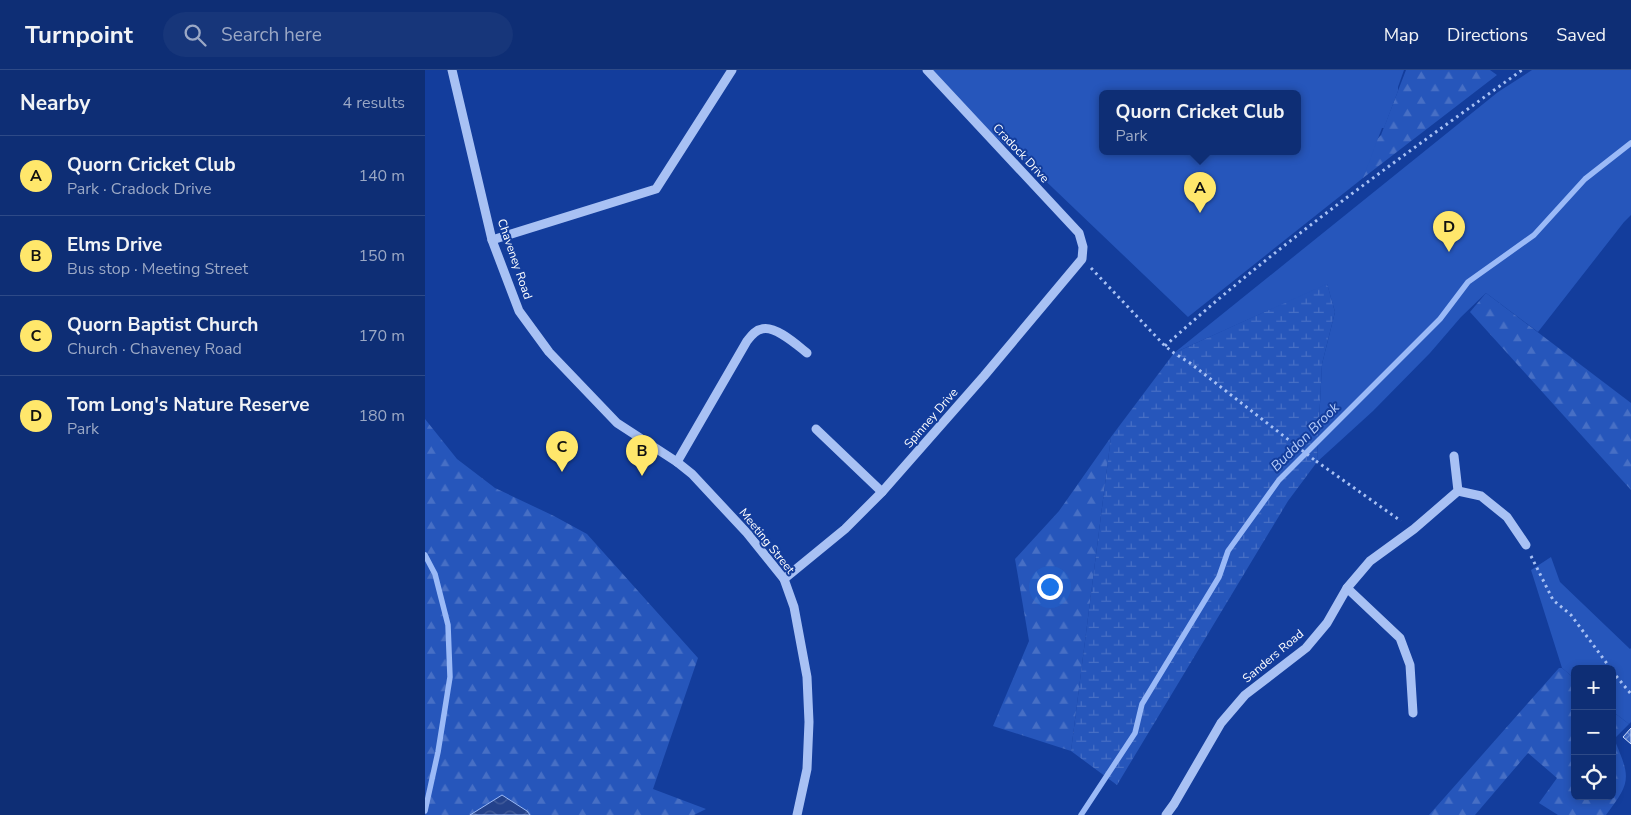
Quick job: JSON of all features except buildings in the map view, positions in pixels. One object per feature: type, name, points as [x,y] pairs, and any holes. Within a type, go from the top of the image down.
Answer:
[{"type":"street","name":"Chaveney Road","points":[[452,70],[492,240],[519,311],[549,352],[617,422]]},
{"type":"street","points":[[492,240],[656,189],[732,70]]},
{"type":"street","name":"Cradock Drive","points":[[927,70],[1079,233],[1083,247],[1082,259]]},
{"type":"street","name":"Spinney Drive","points":[[784,579],[845,529],[882,492],[984,376],[1082,259]]},
{"type":"street","points":[[677,462],[747,341],[754,333],[767,328],[775,330],[807,353]]},
{"type":"street","name":"Meeting Street","points":[[617,422],[692,474],[735,520],[784,579],[794,607],[807,677],[809,722],[807,769],[797,815]]},
{"type":"street","points":[[816,429],[882,492]]},
{"type":"street","points":[[1454,456],[1458,491],[1481,496],[1507,517],[1526,546]]},
{"type":"street","name":"Sanders Road","points":[[1165,815],[1174,804],[1221,723],[1245,695],[1306,648],[1327,623],[1347,588],[1370,561],[1414,529],[1458,491]]},
{"type":"street","points":[[1347,588],[1400,638],[1410,665],[1413,713]]},
{"type":"path","points":[[1165,346],[1186,326],[1297,236],[1408,152],[1522,70]]},
{"type":"path","points":[[1082,259],[1174,354],[1190,363],[1317,461],[1394,517],[1414,529]]},
{"type":"path","points":[[1310,457],[1317,461]]},
{"type":"path","points":[[1526,546],[1553,600],[1571,615],[1608,665]]},
{"type":"path","points":[[1616,675],[1631,694]]},
{"type":"green space","points":[[930,70],[1404,70],[1384,128],[1382,128],[1363,178],[1188,317],[1032,168],[966,112]]},
{"type":"green space","points":[[1406,70],[1490,70],[1497,75],[1363,178],[1352,167],[1381,135]]},
{"type":"green space","points":[[1532,70],[1631,70],[1631,215],[1538,332],[1486,293],[1373,411],[1317,462],[1322,364],[1335,312],[1327,284],[1174,353],[1498,92]]},
{"type":"green space","points":[[1327,283],[1335,312],[1322,364],[1317,462],[1288,501],[1117,785],[1071,751],[1111,437],[1174,353]]},
{"type":"green space","points":[[1486,293],[1631,403],[1631,490],[1470,312]]},
{"type":"green space","points":[[425,419],[457,459],[495,488],[587,534],[698,658],[653,789],[706,809],[694,815],[530,815],[527,811],[502,795],[470,815],[425,815]]},
{"type":"green space","points":[[1111,437],[1071,751],[993,726],[1029,641],[1015,559],[1059,511]]},
{"type":"green space","points":[[1551,557],[1560,582],[1631,648],[1631,722],[1629,724],[1616,714],[1616,665],[1571,665],[1571,676],[1562,668],[1531,570]]},
{"type":"green space","points":[[1559,668],[1562,668],[1571,676],[1571,800],[1616,800],[1616,744],[1626,771],[1624,787],[1620,795],[1606,815],[1558,815],[1539,803],[1557,778],[1528,753],[1475,815],[1429,815]]},
{"type":"green space","points":[[1616,714],[1629,724],[1616,737]]},
{"type":"water","points":[[502,795],[527,811],[530,815],[470,815]]},
{"type":"waterway","name":"Buddon Brook","points":[[1081,815],[1135,733],[1142,704],[1219,577],[1228,551],[1279,480],[1440,319],[1468,282],[1534,235],[1585,179],[1631,143]]},
{"type":"waterway","points":[[425,555],[435,574],[448,625],[450,677],[438,752],[425,811]]},
{"type":"place","name":"Quorn Cricket Club","points":[[1200,213]]},
{"type":"place","name":"Tom Long's Nature Reserve","points":[[1449,252]]},
{"type":"place","name":"Quorn Baptist Church","points":[[562,472]]},
{"type":"place","name":"Elms Drive","points":[[642,476]]}]
